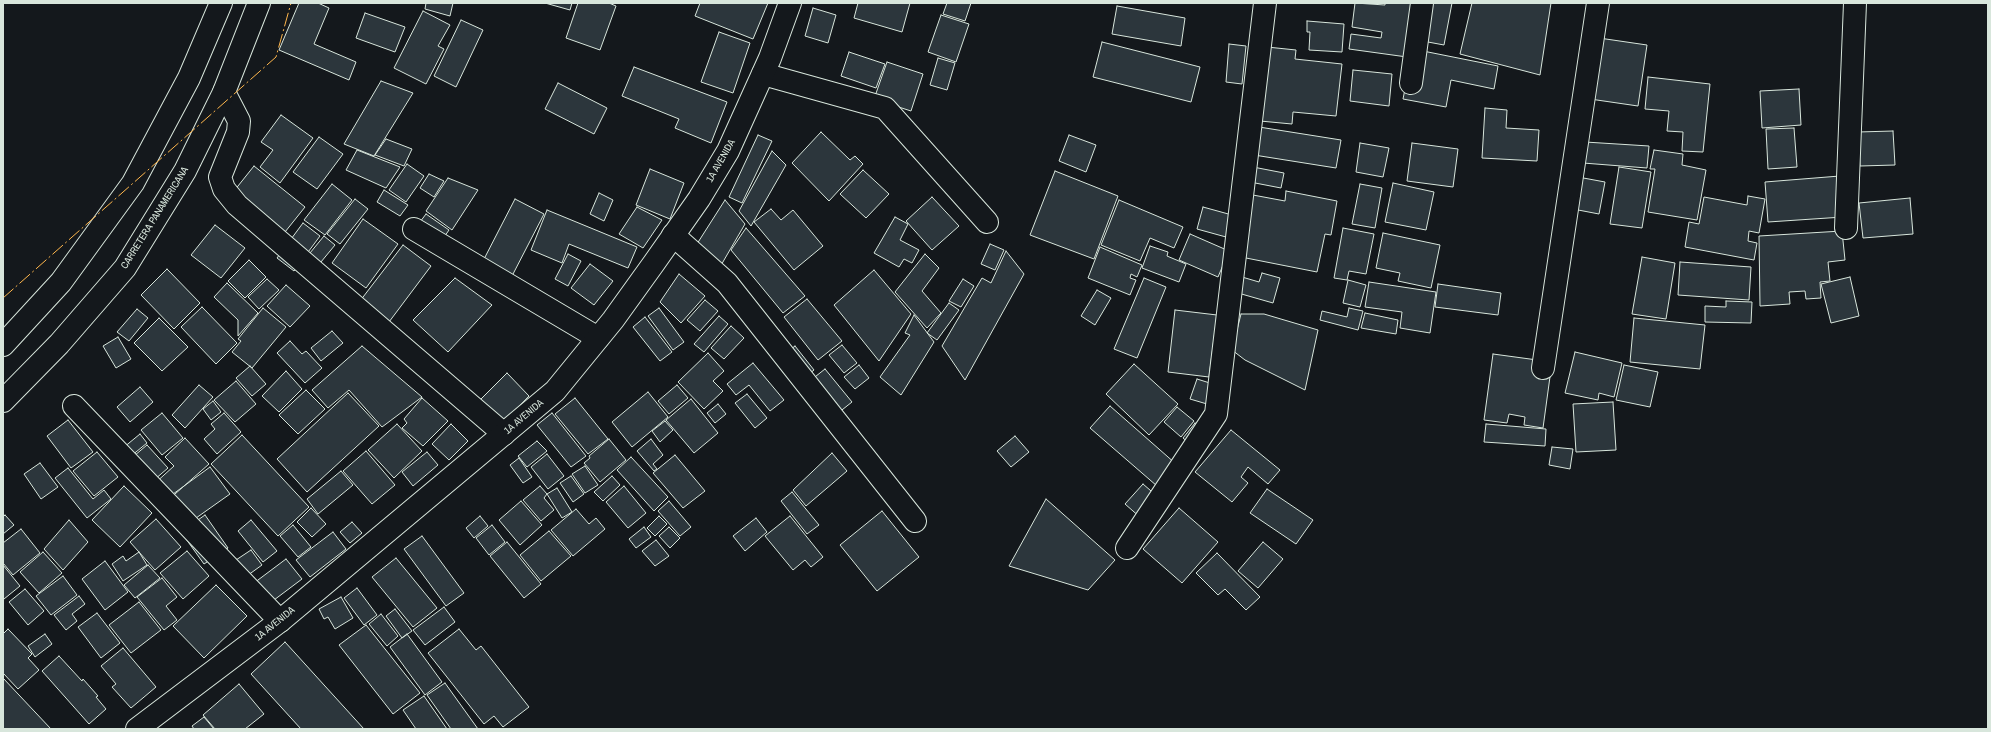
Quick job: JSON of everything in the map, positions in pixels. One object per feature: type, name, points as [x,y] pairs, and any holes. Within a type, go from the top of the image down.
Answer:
[{"type":"main road","points":[[3,345],[61,282],[133,183],[189,78],[221,3]]},
{"type":"main road","name":"CARRETERA PANAMERICANA","points":[[3,401],[59,344],[125,268],[185,171],[224,92],[258,3]]},
{"type":"main road","name":"1A AVENIDA","points":[[137,729],[280,621],[555,391],[598,338],[699,199],[728,151],[763,74],[790,3]]},
{"type":"main road","points":[[1127,548],[1216,414],[1265,3]]},
{"type":"main road","points":[[1410,83],[1422,3]]},
{"type":"main road","points":[[1543,368],[1598,3]]},
{"type":"main road","points":[[1846,228],[1855,3]]},
{"type":"main road","points":[[763,74],[885,108],[987,222]]},
{"type":"main road","points":[[224,92],[239,121],[238,132],[220,177],[224,189],[238,204],[504,434]]},
{"type":"main road","points":[[414,229],[598,338]]},
{"type":"main road","points":[[673,235],[727,283],[915,521]]},
{"type":"main road","points":[[74,406],[280,621]]},
{"type":"building","points":[[299,3],[318,3],[329,8],[314,44],[356,62],[349,80],[279,50]]},
{"type":"building","points":[[426,3],[453,3],[450,16],[425,9]]},
{"type":"building","points":[[545,3],[572,3],[570,10]]},
{"type":"building","points":[[578,3],[609,3],[616,6],[600,50],[566,38]]},
{"type":"building","points":[[700,3],[768,3],[753,39],[695,16]]},
{"type":"building","points":[[858,3],[910,3],[902,32],[854,18]]},
{"type":"building","points":[[947,3],[971,3],[965,21],[943,14]]},
{"type":"building","points":[[1355,3],[1385,5],[1385,3],[1415,3],[1407,57],[1349,49],[1351,34],[1381,38],[1382,32],[1352,27]]},
{"type":"building","points":[[1418,3],[1452,3],[1444,45],[1412,39]]},
{"type":"building","points":[[1472,3],[1551,3],[1540,75],[1460,54]]},
{"type":"building","points":[[1117,6],[1185,18],[1181,46],[1112,34]]},
{"type":"building","points":[[813,8],[836,15],[828,43],[805,36]]},
{"type":"building","points":[[423,11],[450,25],[438,46],[444,49],[426,84],[394,68]]},
{"type":"building","points":[[365,13],[405,27],[395,52],[356,38]]},
{"type":"building","points":[[941,15],[969,24],[956,62],[928,52]]},
{"type":"building","points":[[461,20],[483,30],[456,87],[434,76]]},
{"type":"building","points":[[1307,21],[1344,24],[1342,52],[1309,50],[1310,32],[1307,32]]},
{"type":"building","points":[[719,32],[750,43],[733,93],[701,82]]},
{"type":"building","points":[[1599,38],[1647,45],[1638,106],[1590,99]]},
{"type":"building","points":[[1102,42],[1200,67],[1191,102],[1093,77]]},
{"type":"building","points":[[1229,44],[1246,46],[1242,84],[1226,82]]},
{"type":"building","points":[[1267,47],[1296,50],[1295,59],[1342,64],[1336,116],[1293,112],[1292,124],[1260,121]]},
{"type":"building","points":[[1413,49],[1498,66],[1494,89],[1451,80],[1446,107],[1403,99]]},
{"type":"building","points":[[849,52],[885,64],[876,88],[841,76]]},
{"type":"building","points":[[938,58],[955,63],[947,90],[930,85]]},
{"type":"building","points":[[887,62],[923,74],[911,111],[874,99]]},
{"type":"building","points":[[634,67],[727,102],[711,143],[675,128],[679,119],[622,96]]},
{"type":"building","points":[[1353,70],[1392,74],[1389,106],[1350,101]]},
{"type":"building","points":[[1648,77],[1710,84],[1703,152],[1682,151],[1683,132],[1667,131],[1669,111],[1645,109]]},
{"type":"building","points":[[381,81],[413,93],[374,156],[344,144]]},
{"type":"building","points":[[558,83],[607,108],[594,134],[545,109]]},
{"type":"building","points":[[1799,89],[1801,125],[1762,128],[1760,91]]},
{"type":"building","points":[[1485,108],[1507,110],[1506,128],[1539,130],[1537,161],[1482,158]]},
{"type":"building","points":[[281,115],[313,138],[280,183],[260,167],[273,150],[261,142]]},
{"type":"building","points":[[1259,127],[1341,140],[1336,168],[1254,155]]},
{"type":"building","points":[[1794,128],[1797,167],[1768,169],[1766,129]]},
{"type":"building","points":[[1893,131],[1895,165],[1860,166],[1858,132]]},
{"type":"building","points":[[821,132],[850,160],[855,156],[863,164],[829,201],[792,163]]},
{"type":"building","points":[[758,135],[772,141],[742,203],[729,197]]},
{"type":"building","points":[[1069,135],[1096,145],[1086,172],[1059,161]]},
{"type":"building","points":[[319,137],[343,154],[317,189],[293,172]]},
{"type":"building","points":[[386,139],[412,149],[404,166],[375,155]]},
{"type":"building","points":[[1585,142],[1649,146],[1647,168],[1583,163]]},
{"type":"building","points":[[1360,143],[1389,148],[1383,177],[1356,172]]},
{"type":"building","points":[[1412,143],[1458,149],[1453,187],[1407,181]]},
{"type":"building","points":[[357,150],[400,167],[386,188],[346,170]]},
{"type":"building","points":[[1654,150],[1683,154],[1682,165],[1706,170],[1697,220],[1648,212],[1655,169],[1650,169]]},
{"type":"building","points":[[772,151],[786,165],[751,226],[739,211]]},
{"type":"building","points":[[407,164],[424,176],[406,202],[389,190]]},
{"type":"building","points":[[254,166],[305,207],[281,237],[230,196]]},
{"type":"building","points":[[1253,167],[1284,173],[1281,188],[1250,182]]},
{"type":"building","points":[[1619,167],[1651,172],[1642,228],[1610,224]]},
{"type":"building","points":[[650,169],[684,183],[670,219],[636,205]]},
{"type":"building","points":[[863,170],[889,194],[866,218],[840,194]]},
{"type":"building","points":[[1055,171],[1118,196],[1094,259],[1030,235]]},
{"type":"building","points":[[429,174],[444,181],[434,197],[420,188]]},
{"type":"building","points":[[1840,176],[1843,217],[1768,222],[1765,182]]},
{"type":"building","points":[[1578,177],[1605,182],[1599,214],[1573,209]]},
{"type":"building","points":[[448,178],[478,190],[452,230],[426,211]]},
{"type":"building","points":[[1393,183],[1434,192],[1426,230],[1385,222]]},
{"type":"building","points":[[332,184],[352,200],[325,235],[304,220]]},
{"type":"building","points":[[1360,184],[1382,188],[1375,228],[1352,224]]},
{"type":"building","points":[[384,190],[408,205],[400,216],[377,202]]},
{"type":"building","points":[[1286,191],[1337,201],[1331,235],[1325,234],[1317,272],[1241,257],[1253,195],[1285,201]]},
{"type":"building","points":[[599,193],[613,200],[604,221],[590,214]]},
{"type":"building","points":[[1748,196],[1765,199],[1759,233],[1749,231],[1748,241],[1757,243],[1754,260],[1685,247],[1689,222],[1699,224],[1704,197],[1747,205]]},
{"type":"building","points":[[932,197],[959,226],[932,250],[906,221]]},
{"type":"building","points":[[1910,198],[1913,234],[1863,238],[1859,203]]},
{"type":"building","points":[[355,199],[368,209],[340,244],[327,234]]},
{"type":"building","points":[[515,199],[544,214],[512,276],[483,261]]},
{"type":"building","points":[[725,200],[745,224],[713,279],[688,258]]},
{"type":"building","points":[[1119,200],[1183,227],[1174,248],[1150,238],[1140,261],[1101,245]]},
{"type":"building","points":[[637,207],[662,220],[643,248],[619,234]]},
{"type":"building","points":[[1203,207],[1232,215],[1226,237],[1197,229]]},
{"type":"building","points":[[771,209],[781,220],[793,210],[823,246],[794,270],[754,222]]},
{"type":"building","points":[[547,210],[637,247],[628,268],[569,244],[562,263],[531,250]]},
{"type":"building","points":[[426,214],[449,230],[440,243],[417,226]]},
{"type":"building","points":[[895,217],[908,224],[900,240],[919,250],[912,263],[904,259],[899,267],[874,253]]},
{"type":"building","points":[[363,219],[398,244],[366,288],[332,263]]},
{"type":"building","points":[[303,223],[320,236],[294,271],[277,258]]},
{"type":"building","points":[[215,225],[245,248],[221,278],[191,255]]},
{"type":"building","points":[[746,228],[805,296],[783,313],[731,250]]},
{"type":"building","points":[[1343,228],[1374,234],[1366,274],[1349,271],[1347,280],[1334,278]]},
{"type":"building","points":[[1842,231],[1845,260],[1828,262],[1830,281],[1820,282],[1821,298],[1806,299],[1805,291],[1789,292],[1790,304],[1760,306],[1759,236]]},
{"type":"building","points":[[1383,233],[1440,245],[1431,288],[1398,281],[1400,273],[1376,268]]},
{"type":"building","points":[[1190,234],[1229,251],[1218,277],[1179,260]]},
{"type":"building","points":[[324,236],[335,245],[316,268],[305,259]]},
{"type":"building","points":[[990,244],[1004,250],[995,270],[981,264]]},
{"type":"building","points":[[403,245],[431,266],[389,322],[360,301]]},
{"type":"building","points":[[1150,246],[1168,252],[1167,256],[1186,264],[1179,282],[1142,268]]},
{"type":"building","points":[[1100,247],[1142,265],[1137,277],[1131,274],[1130,278],[1136,280],[1130,295],[1088,278]]},
{"type":"building","points":[[1006,251],[1024,274],[965,380],[942,346],[982,278],[991,283]]},
{"type":"building","points":[[568,254],[581,261],[568,286],[555,279]]},
{"type":"building","points":[[925,254],[939,268],[922,291],[941,313],[927,328],[895,292]]},
{"type":"building","points":[[1642,257],[1675,263],[1666,319],[1632,314]]},
{"type":"building","points":[[249,260],[266,277],[245,298],[228,281]]},
{"type":"building","points":[[1680,262],[1751,267],[1749,300],[1678,295]]},
{"type":"building","points":[[590,264],[613,281],[594,305],[571,288]]},
{"type":"building","points":[[167,269],[200,303],[174,329],[141,295]]},
{"type":"building","points":[[874,270],[911,314],[879,361],[834,305]]},
{"type":"building","points":[[1262,273],[1280,278],[1273,303],[1238,293],[1242,277],[1259,282]]},
{"type":"building","points":[[679,274],[705,296],[681,323],[660,302]]},
{"type":"building","points":[[1850,277],[1859,316],[1831,323],[1821,284]]},
{"type":"building","points":[[455,278],[492,305],[448,352],[413,320]]},
{"type":"building","points":[[1144,278],[1166,287],[1137,358],[1114,349]]},
{"type":"building","points":[[267,279],[279,290],[259,309],[248,297]]},
{"type":"building","points":[[963,279],[974,286],[961,307],[949,301]]},
{"type":"building","points":[[1348,280],[1366,285],[1360,307],[1343,303]]},
{"type":"building","points":[[1369,282],[1436,292],[1430,333],[1400,328],[1402,312],[1365,307]]},
{"type":"building","points":[[227,283],[258,313],[238,336],[238,320],[214,297]]},
{"type":"building","points":[[1438,284],[1501,293],[1498,315],[1435,307]]},
{"type":"building","points":[[286,285],[310,306],[290,327],[267,306]]},
{"type":"building","points":[[1097,290],[1111,298],[1095,325],[1081,316]]},
{"type":"building","points":[[807,299],[842,341],[818,360],[784,317]]},
{"type":"building","points":[[705,300],[718,311],[700,331],[687,320]]},
{"type":"building","points":[[1726,301],[1752,302],[1751,323],[1705,322],[1705,306],[1726,307]]},
{"type":"building","points":[[949,303],[959,310],[937,340],[927,333]]},
{"type":"building","points":[[202,307],[237,343],[216,364],[181,327]]},
{"type":"building","points":[[263,308],[286,327],[252,368],[232,352],[241,341],[238,339]]},
{"type":"building","points":[[659,308],[684,342],[673,350],[648,316]]},
{"type":"building","points":[[1349,308],[1363,311],[1358,330],[1320,320],[1322,311],[1347,317]]},
{"type":"building","points":[[137,309],[148,318],[129,341],[117,332]]},
{"type":"building","points":[[1175,310],[1217,315],[1209,377],[1168,372]]},
{"type":"building","points":[[1365,313],[1398,320],[1396,334],[1361,328]]},
{"type":"building","points":[[1241,314],[1264,314],[1318,330],[1305,390],[1245,360],[1232,350]]},
{"type":"building","points":[[914,315],[934,342],[901,395],[880,377],[910,335],[905,333]]},
{"type":"building","points":[[719,316],[728,324],[704,352],[694,344]]},
{"type":"building","points":[[645,317],[672,352],[660,361],[633,327]]},
{"type":"building","points":[[159,318],[188,347],[162,371],[134,343]]},
{"type":"building","points":[[1634,318],[1705,325],[1700,369],[1630,362]]},
{"type":"building","points":[[731,326],[744,338],[724,359],[711,348]]},
{"type":"building","points":[[332,331],[343,343],[321,361],[311,348]]},
{"type":"building","points":[[118,337],[131,359],[116,368],[103,346]]},
{"type":"building","points":[[290,341],[302,354],[306,351],[322,368],[305,383],[277,353]]},
{"type":"building","points":[[842,345],[857,363],[844,373],[829,355]]},
{"type":"building","points":[[362,346],[422,397],[382,427],[349,390],[328,408],[312,390]]},
{"type":"building","points":[[795,346],[814,370],[799,382],[780,358]]},
{"type":"building","points":[[1575,352],[1622,363],[1614,397],[1599,393],[1598,400],[1565,393]]},
{"type":"building","points":[[708,353],[724,371],[713,381],[723,391],[704,409],[678,382]]},
{"type":"building","points":[[1493,354],[1552,362],[1543,428],[1524,425],[1525,417],[1509,414],[1507,423],[1484,420]]},
{"type":"building","points":[[753,363],[784,400],[770,411],[749,385],[736,395],[727,384]]},
{"type":"building","points":[[1134,364],[1178,404],[1149,435],[1106,394]]},
{"type":"building","points":[[859,365],[869,378],[855,389],[844,377]]},
{"type":"building","points":[[1624,365],[1658,372],[1650,407],[1616,400]]},
{"type":"building","points":[[250,366],[266,384],[252,396],[236,378]]},
{"type":"building","points":[[825,369],[852,402],[828,421],[801,388]]},
{"type":"building","points":[[286,371],[302,389],[279,412],[262,396]]},
{"type":"building","points":[[507,373],[529,396],[493,433],[470,410]]},
{"type":"building","points":[[1197,379],[1213,384],[1207,404],[1190,399]]},
{"type":"building","points":[[236,381],[256,404],[235,422],[214,400]]},
{"type":"building","points":[[199,385],[213,397],[185,428],[172,415]]},
{"type":"building","points":[[677,385],[688,398],[669,414],[658,401]]},
{"type":"building","points":[[140,387],[153,402],[130,422],[117,407]]},
{"type":"building","points":[[306,390],[325,409],[298,434],[279,415]]},
{"type":"building","points":[[648,392],[668,417],[632,447],[612,422]]},
{"type":"building","points":[[348,393],[379,426],[307,492],[277,459]]},
{"type":"building","points":[[747,394],[767,418],[755,428],[735,403]]},
{"type":"building","points":[[422,398],[448,421],[423,446],[402,428],[407,423],[404,419]]},
{"type":"building","points":[[575,398],[608,439],[588,454],[555,414]]},
{"type":"building","points":[[691,399],[718,433],[694,453],[666,420]]},
{"type":"building","points":[[213,401],[221,412],[211,420],[203,409]]},
{"type":"building","points":[[1613,402],[1616,450],[1576,452],[1573,404]]},
{"type":"building","points":[[718,404],[726,414],[715,423],[707,413]]},
{"type":"building","points":[[1110,406],[1176,464],[1157,486],[1090,428]]},
{"type":"building","points":[[1177,407],[1194,421],[1181,437],[1164,422]]},
{"type":"building","points":[[162,413],[183,438],[162,455],[141,430]]},
{"type":"building","points":[[224,413],[241,432],[217,454],[204,439],[215,429],[211,424]]},
{"type":"building","points":[[552,413],[586,456],[571,467],[537,425]]},
{"type":"building","points":[[68,420],[93,452],[71,468],[47,436]]},
{"type":"building","points":[[665,421],[673,430],[660,442],[652,431]]},
{"type":"building","points":[[1195,423],[1204,430],[1192,446],[1183,438]]},
{"type":"building","points":[[397,424],[422,451],[394,478],[368,450]]},
{"type":"building","points":[[451,424],[468,441],[449,460],[432,444]]},
{"type":"building","points":[[1486,424],[1546,429],[1545,446],[1484,442]]},
{"type":"building","points":[[1231,430],[1280,470],[1268,484],[1248,467],[1241,477],[1248,483],[1232,502],[1195,472]]},
{"type":"building","points":[[140,434],[147,443],[120,465],[112,457]]},
{"type":"building","points":[[242,435],[309,507],[278,536],[211,464]]},
{"type":"building","points":[[1015,436],[1029,452],[1011,467],[997,451]]},
{"type":"building","points":[[185,438],[209,464],[158,509],[144,493],[174,466],[165,457]]},
{"type":"building","points":[[609,439],[626,460],[600,482],[584,463],[590,458],[589,456]]},
{"type":"building","points":[[651,439],[663,455],[653,464],[657,469],[654,471],[637,451]]},
{"type":"building","points":[[537,441],[547,451],[527,467],[518,456]]},
{"type":"building","points":[[147,445],[168,468],[154,480],[134,456]]},
{"type":"building","points":[[1552,447],[1573,449],[1570,469],[1549,465]]},
{"type":"building","points":[[366,451],[395,485],[372,504],[343,471]]},
{"type":"building","points":[[97,452],[118,477],[94,496],[73,471]]},
{"type":"building","points":[[427,452],[438,465],[413,486],[402,472]]},
{"type":"building","points":[[832,453],[847,471],[806,506],[793,490]]},
{"type":"building","points":[[547,454],[564,476],[548,489],[531,467]]},
{"type":"building","points":[[675,455],[705,491],[683,508],[653,473]]},
{"type":"building","points":[[631,457],[668,497],[654,511],[617,470]]},
{"type":"building","points":[[519,458],[532,477],[523,483],[510,465]]},
{"type":"building","points":[[40,463],[58,487],[41,499],[24,474]]},
{"type":"building","points":[[585,466],[598,485],[585,493],[572,474]]},
{"type":"building","points":[[210,467],[230,494],[189,523],[169,497]]},
{"type":"building","points":[[68,468],[93,499],[104,490],[111,499],[87,518],[55,478]]},
{"type":"building","points":[[341,471],[353,485],[318,514],[307,499]]},
{"type":"building","points":[[571,476],[584,494],[573,502],[560,483]]},
{"type":"building","points":[[612,476],[620,485],[603,501],[594,492]]},
{"type":"building","points":[[1143,484],[1158,497],[1141,518],[1125,504]]},
{"type":"building","points":[[124,486],[152,513],[120,547],[92,520]]},
{"type":"building","points":[[540,486],[547,494],[544,498],[554,510],[541,521],[523,500]]},
{"type":"building","points":[[624,486],[646,513],[628,528],[606,502]]},
{"type":"building","points":[[557,488],[572,512],[562,518],[547,494]]},
{"type":"building","points":[[1267,489],[1313,520],[1296,544],[1250,513]]},
{"type":"building","points":[[792,492],[819,525],[807,534],[781,501]]},
{"type":"building","points":[[1046,499],[1115,560],[1088,590],[1009,566]]},
{"type":"building","points":[[521,501],[542,525],[520,545],[499,520]]},
{"type":"building","points":[[669,501],[691,527],[680,536],[658,511]]},
{"type":"building","points":[[311,508],[326,524],[312,537],[297,522]]},
{"type":"building","points":[[1179,508],[1218,542],[1182,583],[1143,549]]},
{"type":"building","points":[[576,509],[589,524],[596,518],[605,529],[573,556],[551,530]]},
{"type":"building","points":[[882,511],[919,557],[877,591],[840,545]]},
{"type":"building","points":[[5,515],[14,525],[3,534],[3,517]]},
{"type":"building","points":[[205,515],[228,548],[204,564],[181,532]]},
{"type":"building","points":[[480,516],[488,526],[474,538],[466,528]]},
{"type":"building","points":[[659,516],[667,524],[655,536],[647,528]]},
{"type":"building","points":[[790,516],[823,557],[811,567],[805,560],[793,570],[765,536]]},
{"type":"building","points":[[756,518],[767,532],[745,551],[733,536]]},
{"type":"building","points":[[156,519],[181,547],[155,570],[130,542]]},
{"type":"building","points":[[69,520],[88,542],[63,570],[44,549]]},
{"type":"building","points":[[251,520],[277,551],[263,562],[238,531]]},
{"type":"building","points":[[352,522],[362,533],[350,543],[340,532]]},
{"type":"building","points":[[293,525],[311,547],[298,557],[280,536]]},
{"type":"building","points":[[492,525],[505,542],[489,555],[476,538]]},
{"type":"building","points":[[644,527],[651,537],[636,548],[629,539]]},
{"type":"building","points":[[669,527],[680,538],[670,548],[659,536]]},
{"type":"building","points":[[21,529],[40,553],[13,575],[3,563],[3,543]]},
{"type":"building","points":[[549,531],[571,556],[541,581],[520,555]]},
{"type":"building","points":[[333,532],[346,549],[310,577],[296,560]]},
{"type":"building","points":[[422,536],[464,593],[446,606],[404,549]]},
{"type":"building","points":[[656,540],[669,556],[655,566],[642,551]]},
{"type":"building","points":[[507,542],[541,584],[524,598],[490,556]]},
{"type":"building","points":[[1263,542],[1283,559],[1258,588],[1238,571]]},
{"type":"building","points":[[251,550],[262,565],[244,578],[233,562]]},
{"type":"building","points":[[187,551],[209,576],[183,599],[160,573]]},
{"type":"building","points":[[43,552],[62,573],[39,593],[20,572]]},
{"type":"building","points":[[139,552],[147,565],[123,581],[112,564],[123,556],[126,561]]},
{"type":"building","points":[[1217,553],[1260,597],[1246,610],[1225,589],[1218,595],[1196,573]]},
{"type":"building","points":[[396,558],[437,608],[413,627],[372,577]]},
{"type":"building","points":[[286,559],[302,579],[270,603],[254,583]]},
{"type":"building","points":[[105,561],[128,592],[105,610],[82,579]]},
{"type":"building","points":[[3,565],[20,586],[4,599],[3,598]]},
{"type":"building","points":[[148,565],[160,578],[135,598],[124,585]]},
{"type":"building","points":[[63,576],[77,595],[51,615],[36,596]]},
{"type":"building","points":[[162,578],[177,597],[166,606],[177,620],[164,630],[137,597]]},
{"type":"building","points":[[216,585],[247,616],[204,658],[173,626]]},
{"type":"building","points":[[357,588],[377,615],[364,625],[344,598]]},
{"type":"building","points":[[25,589],[44,611],[28,625],[9,602]]},
{"type":"building","points":[[79,596],[85,604],[72,614],[77,621],[66,630],[54,615]]},
{"type":"building","points":[[341,597],[353,618],[335,629],[328,617],[324,619],[319,609]]},
{"type":"building","points":[[139,602],[161,630],[131,653],[109,625]]},
{"type":"building","points":[[444,607],[455,622],[425,645],[413,630]]},
{"type":"building","points":[[395,609],[412,631],[402,638],[386,616]]},
{"type":"building","points":[[97,613],[120,643],[101,658],[78,627]]},
{"type":"building","points":[[381,614],[398,636],[387,646],[369,624]]},
{"type":"building","points":[[366,625],[420,693],[393,714],[339,645]]},
{"type":"building","points":[[8,629],[32,654],[28,658],[39,670],[18,689],[3,673],[3,634]]},
{"type":"building","points":[[459,629],[476,650],[481,646],[529,707],[503,727],[494,716],[484,724],[428,653]]},
{"type":"building","points":[[45,634],[52,644],[35,657],[28,646]]},
{"type":"building","points":[[407,634],[442,682],[425,695],[390,647]]},
{"type":"building","points":[[285,642],[364,729],[301,729],[251,674]]},
{"type":"building","points":[[123,648],[156,687],[131,708],[112,687],[116,684],[101,666]]},
{"type":"building","points":[[59,656],[82,681],[83,679],[98,696],[96,697],[106,709],[89,724],[42,671]]},
{"type":"building","points":[[3,678],[51,729],[3,729]]},
{"type":"building","points":[[445,683],[478,729],[451,729],[427,695]]},
{"type":"building","points":[[239,684],[264,714],[245,729],[215,729],[203,715]]},
{"type":"building","points":[[424,696],[447,729],[416,729],[403,710]]},
{"type":"building","points":[[204,717],[214,729],[194,729],[192,726]]},
{"type":"power","points":[[3,298],[276,57],[291,3]]}]
